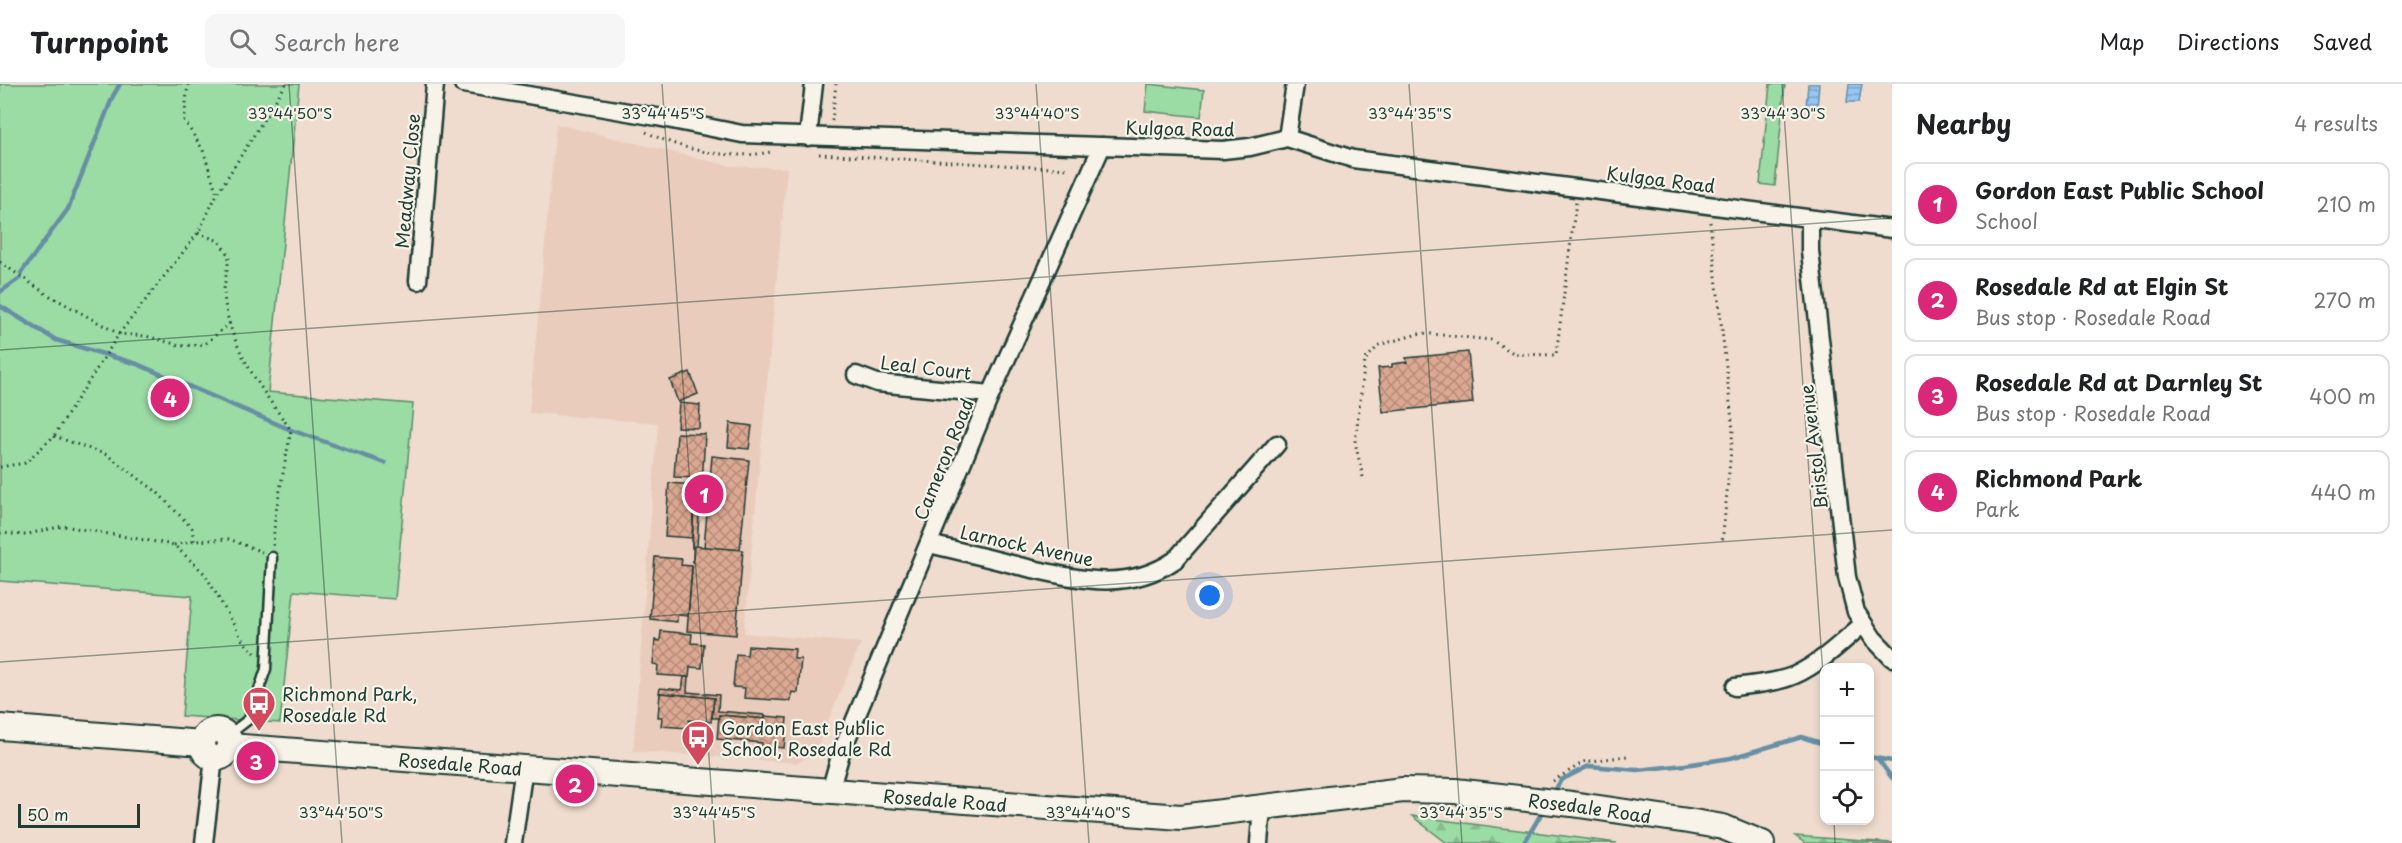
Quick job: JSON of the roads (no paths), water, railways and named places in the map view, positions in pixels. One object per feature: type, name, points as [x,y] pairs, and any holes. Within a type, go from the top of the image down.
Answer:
[{"type":"street","name":"Meadway Close","points":[[418,281],[435,84]]},
{"type":"street","name":"Kulgoa Road","points":[[463,84],[742,134],[1223,150],[1250,147],[1287,138],[1353,159],[1892,229]]},
{"type":"street","points":[[808,137],[814,84]]},
{"type":"street","points":[[1287,138],[1295,84]]},
{"type":"street","name":"Cameron Road","points":[[830,791],[842,753],[991,394],[1102,146]]},
{"type":"street","name":"Bristol Avenue","points":[[1810,219],[1810,251],[1848,577],[1856,612],[1873,638],[1892,658]]},
{"type":"street","name":"Leal Court","points":[[856,375],[877,383],[991,394]]},
{"type":"street","name":"Larnock Avenue","points":[[929,544],[1082,580],[1142,578],[1159,571],[1175,560],[1277,444]]},
{"type":"street","points":[[1735,687],[1775,681],[1795,675],[1823,658],[1863,624]]},
{"type":"street","name":"Rosedale Road","points":[[0,727],[218,746],[525,767],[1156,816],[1181,817],[1402,790],[1455,791],[1572,804],[1723,827],[1762,843]]},
{"type":"street","points":[[204,843],[218,746]]},
{"type":"street","points":[[513,843],[525,767]]},
{"type":"street","points":[[1259,843],[1262,807]]},
{"type":"lane","points":[[218,746],[249,719],[267,663],[272,557]]},
{"type":"water","points":[[1808,84],[1819,84],[1817,108],[1806,107]]},
{"type":"water","points":[[1849,84],[1862,84],[1859,102],[1847,102]]},
{"type":"waterway","points":[[21,273],[68,209],[113,96],[120,84]]},
{"type":"waterway","points":[[0,292],[20,278]]},
{"type":"waterway","points":[[0,306],[56,340],[137,364],[291,430],[385,463]]},
{"type":"waterway","points":[[1553,794],[1561,780],[1589,766],[1638,770],[1731,758],[1802,737],[1820,743]]},
{"type":"waterway","points":[[1874,758],[1892,761]]},
{"type":"waterway","points":[[1878,759],[1892,778]]},
{"type":"waterway","points":[[1524,843],[1544,809]]},
{"type":"place","name":"Richmond Park","points":[[170,398]]},
{"type":"place","name":"Gordon East Public School","points":[[704,494]]},
{"type":"place","name":"Richmond Park, Rosedale Rd","points":[[259,732]]},
{"type":"place","name":"Rosedale Rd at Darnley St","points":[[256,761]]},
{"type":"place","name":"Gordon East Public School, Rosedale Rd","points":[[698,766]]},
{"type":"place","name":"Rosedale Rd at Elgin St","points":[[575,784]]}]
